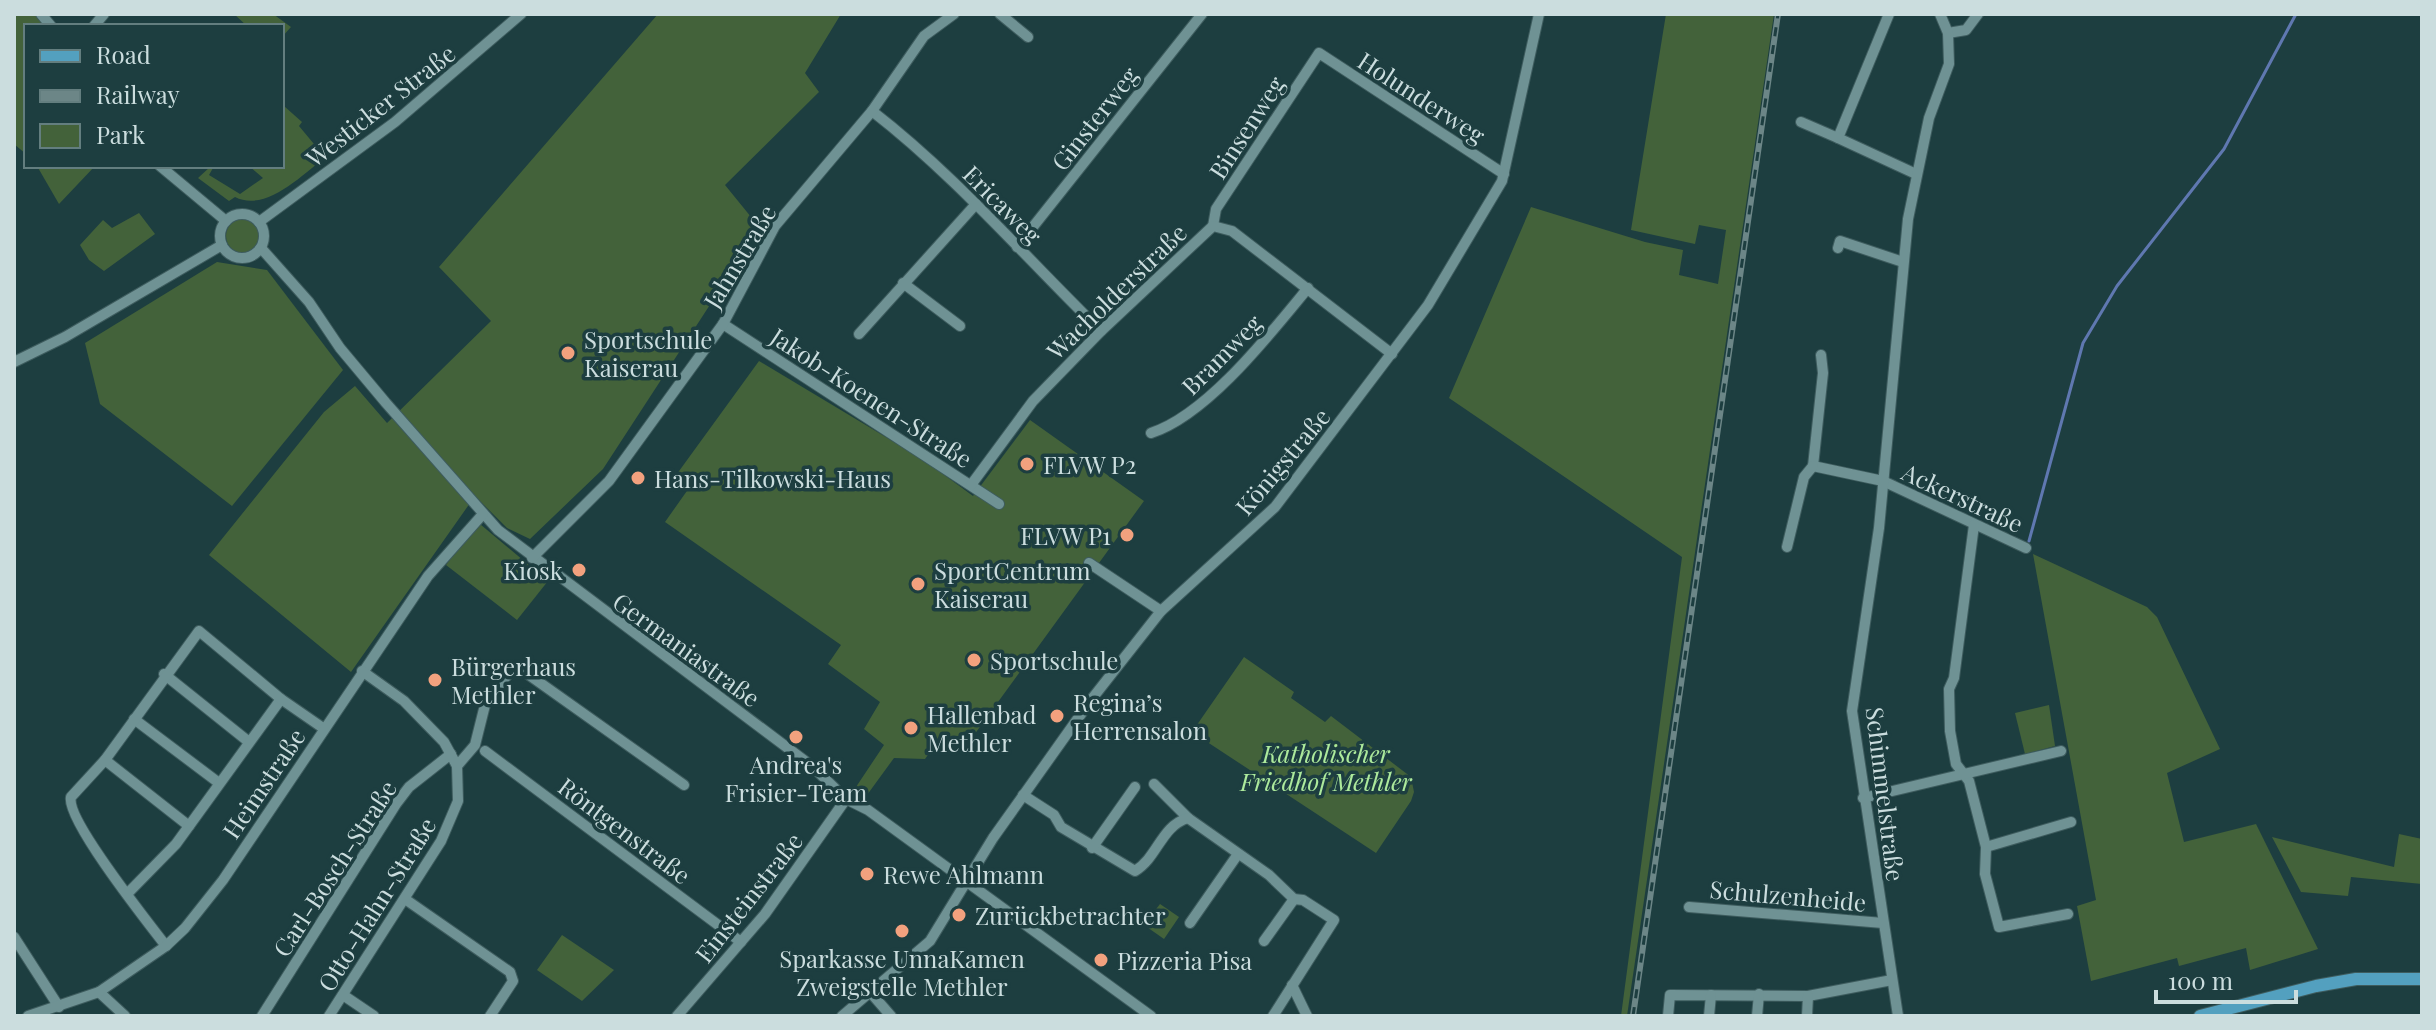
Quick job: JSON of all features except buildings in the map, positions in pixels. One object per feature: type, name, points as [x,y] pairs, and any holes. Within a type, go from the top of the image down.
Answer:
[{"type":"main road","points":[[2200,1016],[2316,986],[2356,979],[2422,979]]},
{"type":"street","name":"Westicker Straße","points":[[259,222],[395,122],[521,14]]},
{"type":"street","name":"Jahnstraße","points":[[532,558],[609,481],[723,324],[775,226],[872,111],[924,36],[954,14]]},
{"type":"street","points":[[1000,14],[1028,37]]},
{"type":"street","name":"Ginsterweg","points":[[1017,247],[1202,14]]},
{"type":"street","name":"Königstraße","points":[[842,1016],[930,941],[1023,795],[1161,611],[1267,517],[1392,354],[1454,265],[1498,191],[1504,174],[1539,14]]},
{"type":"street","points":[[1838,138],[1889,14]]},
{"type":"street","name":"Schimmelstraße","points":[[1898,1016],[1852,711],[1883,481],[1903,262],[1916,174],[1929,118],[1949,64],[1948,33],[1940,14]]},
{"type":"street","points":[[1948,33],[1966,30],[1978,14]]},
{"type":"street","name":"Holunderweg","points":[[1319,53],[1504,174]]},
{"type":"street","name":"Binsenweg","points":[[1213,226],[1216,209],[1319,53]]},
{"type":"street","name":"Ericaweg","points":[[872,111],[909,140],[976,204],[1101,331]]},
{"type":"street","points":[[1801,122],[1916,174]]},
{"type":"street","points":[[162,168],[226,221]]},
{"type":"street","points":[[859,334],[976,204]]},
{"type":"street","points":[[246,215],[259,222],[264,234],[261,248],[241,258],[230,254],[222,245],[221,233],[226,221],[246,215]]},
{"type":"street","name":"Wacholderstraße","points":[[971,485],[1033,401],[1101,331],[1213,226],[1232,231],[1392,354]]},
{"type":"street","points":[[1838,248],[1840,241],[1903,262]]},
{"type":"street","points":[[14,362],[65,337],[222,245]]},
{"type":"street","name":"Germaniastraße","points":[[261,248],[309,302],[340,348],[483,514],[532,558],[813,767],[846,799],[868,810],[1151,1016]]},
{"type":"street","points":[[903,283],[960,326]]},
{"type":"street","name":"Bramweg","points":[[1151,433],[1172,427],[1193,411],[1272,332],[1308,288]]},
{"type":"street","name":"Jakob-Koenen-Straße","points":[[723,324],[999,504]]},
{"type":"street","points":[[1787,547],[1804,477],[1813,466],[1823,373],[1821,355]]},
{"type":"street","points":[[1813,466],[1883,481]]},
{"type":"street","name":"Ackerstraße","points":[[1883,481],[2026,548]]},
{"type":"street","name":"Heimstraße","points":[[28,1016],[99,992],[166,946],[223,880],[323,728],[446,552],[483,514]]},
{"type":"street","points":[[1974,525],[1954,678],[1949,689],[1950,731],[1956,764],[1969,781],[1986,847],[1985,874],[1999,927],[2068,914]]},
{"type":"street","points":[[1089,563],[1161,611]]},
{"type":"street","points":[[166,946],[127,894],[70,805],[75,792],[105,760],[164,674],[199,631],[281,699],[323,728]]},
{"type":"street","points":[[457,766],[475,745],[486,701],[510,672],[522,670],[684,785]]},
{"type":"street","name":"Otto-Hahn-Straße","points":[[329,1016],[405,899],[454,817],[458,801],[457,766],[451,754],[421,715],[362,671]]},
{"type":"street","points":[[164,674],[177,688],[249,742]]},
{"type":"street","points":[[127,894],[161,862],[281,699]]},
{"type":"street","points":[[134,719],[219,783]]},
{"type":"street","name":"Röntgenstraße","points":[[485,751],[741,942]]},
{"type":"street","points":[[1863,798],[1962,772],[2061,751]]},
{"type":"street","name":"Carl-Bosch-Straße","points":[[262,1016],[396,804],[409,787],[451,754]]},
{"type":"street","points":[[105,760],[189,826]]},
{"type":"street","points":[[1154,784],[1188,818],[1269,875],[1294,899],[1303,900],[1334,920],[1273,1016]]},
{"type":"street","points":[[1092,848],[1135,787]]},
{"type":"street","points":[[1023,795],[1054,815],[1061,827],[1135,871],[1144,865],[1174,822],[1188,818]]},
{"type":"street","name":"Einsteinstraße","points":[[677,1016],[778,896],[846,799]]},
{"type":"street","points":[[1986,847],[2071,822]]},
{"type":"street","points":[[1190,923],[1238,854]]},
{"type":"street","points":[[405,899],[513,976],[490,1016]]},
{"type":"street","points":[[1264,941],[1294,899]]},
{"type":"street","name":"Schulzenheide","points":[[1689,907],[1883,923]]},
{"type":"street","points":[[14,937],[59,1007]]},
{"type":"street","points":[[1668,1016],[1670,995],[1808,996],[1892,980]]},
{"type":"street","points":[[1292,985],[1307,1016]]},
{"type":"street","points":[[99,992],[125,1016]]},
{"type":"street","points":[[871,993],[891,1016]]},
{"type":"street","points":[[1757,1016],[1759,994]]},
{"type":"street","points":[[343,995],[374,1016]]},
{"type":"street","points":[[1709,1016],[1711,995]]},
{"type":"street","points":[[1807,1016],[1808,996]]},
{"type":"green space","points":[[14,14],[35,14],[42,24],[24,24],[24,152],[14,144]]},
{"type":"green space","points":[[234,14],[273,14],[291,27],[284,35],[284,24],[245,24]]},
{"type":"green space","name":"Sportschule Kaiserau","points":[[658,14],[841,14],[805,73],[819,92],[725,185],[760,228],[603,469],[530,539],[507,528],[475,496],[351,672],[209,555],[324,412],[355,386],[387,423],[491,321],[439,267]]},
{"type":"green space","points":[[1666,14],[1774,14],[1627,1016],[1621,1016],[1682,557],[1449,398],[1531,207],[1645,242],[1683,250],[1679,275],[1718,284],[1726,230],[1699,225],[1695,244],[1631,230]]},
{"type":"green space","points":[[284,106],[302,122],[299,126],[314,144],[325,144],[327,156],[284,189],[259,200],[247,201],[235,197],[229,201],[198,178],[213,168],[209,175],[240,194],[263,178],[251,168],[284,168]]},
{"type":"green space","points":[[38,168],[93,168],[59,204]]},
{"type":"green space","points":[[139,213],[155,234],[104,271],[89,260],[80,245],[103,220],[112,228]]},
{"type":"green space","points":[[243,219],[255,224],[260,236],[255,248],[243,253],[231,248],[226,236],[231,224]]},
{"type":"green space","points":[[217,262],[267,270],[343,370],[232,506],[100,404],[85,343]]},
{"type":"green space","name":"SportCentrum Kaiserau","points":[[759,361],[924,460],[973,496],[1030,420],[1144,501],[966,746],[944,733],[925,759],[894,758],[867,795],[856,787],[884,745],[864,729],[880,702],[828,664],[841,645],[665,522],[689,488],[674,478]]},
{"type":"green space","points":[[480,524],[548,581],[517,620],[446,565],[473,527]]},
{"type":"green space","points":[[2033,554],[2147,607],[2157,617],[2220,749],[2167,773],[2184,842],[2256,824],[2318,949],[2250,970],[2246,948],[2179,966],[2177,958],[2091,981],[2077,906],[2096,900]]},
{"type":"green space","name":"Katholischer Friedhof Methler","points":[[1244,657],[1294,692],[1291,698],[1325,722],[1331,716],[1411,777],[1414,792],[1411,801],[1376,853],[1192,732]]},
{"type":"green space","points":[[2049,705],[2055,746],[2025,754],[2015,713]]},
{"type":"green space","points":[[2399,834],[2422,839],[2422,884],[2351,877],[2348,896],[2301,892],[2272,837],[2394,867]]},
{"type":"green space","points":[[1160,904],[1179,917],[1164,939],[1144,925]]},
{"type":"green space","points":[[562,935],[614,970],[582,1001],[537,970]]},
{"type":"waterway","points":[[2029,541],[2083,343],[2117,286],[2224,149],[2296,14]]},
{"type":"railway","points":[[1633,1016],[1778,14]]},
{"type":"place","name":"Sportschule Kaiserau","points":[[568,353]]},
{"type":"place","name":"FLVW P2","points":[[1027,464]]},
{"type":"place","name":"Hans-Tilkowski-Haus","points":[[638,478]]},
{"type":"place","name":"FLVW P1","points":[[1127,535]]},
{"type":"place","name":"Kiosk","points":[[579,570]]},
{"type":"place","name":"SportCentrum Kaiserau","points":[[918,584]]},
{"type":"place","name":"Sportschule","points":[[974,660]]},
{"type":"place","name":"Bürgerhaus Methler","points":[[435,680]]},
{"type":"place","name":"Regina’s Herrensalon","points":[[1057,716]]},
{"type":"place","name":"Hallenbad Methler","points":[[911,728]]},
{"type":"place","name":"Andrea's Frisier-Team","points":[[796,737]]},
{"type":"place","name":"Rewe Ahlmann","points":[[867,874]]},
{"type":"place","name":"Zurückbetrachter","points":[[959,915]]},
{"type":"place","name":"Sparkasse UnnaKamen Zweigstelle Methler","points":[[902,931]]},
{"type":"place","name":"Pizzeria Pisa","points":[[1101,960]]}]
